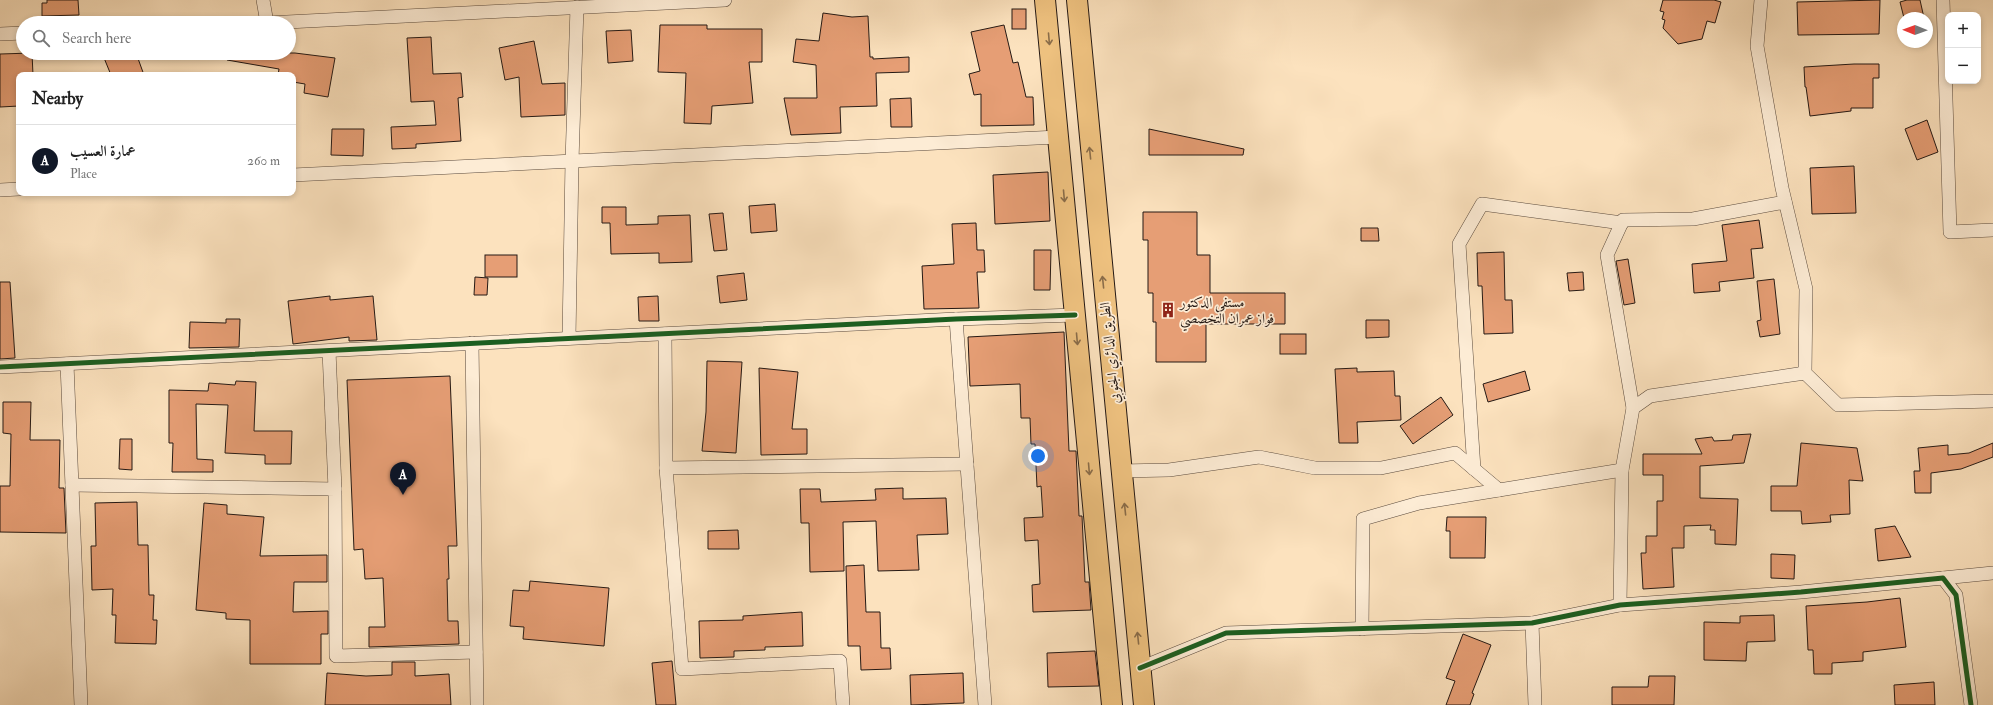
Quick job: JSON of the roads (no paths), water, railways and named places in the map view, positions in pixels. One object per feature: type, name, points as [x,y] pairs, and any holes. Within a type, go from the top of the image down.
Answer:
[{"type":"main road","points":[[1045,0],[1112,705]]},
{"type":"main road","name":"الطريق الدائري الجنوبي","points":[[1077,0],[1144,705]]},
{"type":"street","points":[[263,0],[266,16]]},
{"type":"street","points":[[296,22],[722,0]]},
{"type":"street","points":[[1761,0],[1757,46],[1785,202],[1806,288],[1805,374],[1838,405],[1993,401]]},
{"type":"street","points":[[1943,0],[1950,232],[1993,230]]},
{"type":"street","points":[[569,338],[572,161],[578,7]]},
{"type":"street","points":[[0,34],[16,34]]},
{"type":"street","points":[[296,175],[1058,137]]},
{"type":"street","points":[[0,190],[16,189]]},
{"type":"street","points":[[1474,469],[1459,244],[1482,204],[1622,222],[1623,220],[1693,219],[1785,202]]},
{"type":"street","points":[[1620,605],[1622,470],[1633,408],[1607,255],[1622,222]]},
{"type":"street","points":[[0,367],[956,319],[1075,315]]},
{"type":"street","points":[[956,319],[985,705]]},
{"type":"street","points":[[665,334],[666,468],[682,669],[840,661],[843,705]]},
{"type":"street","points":[[472,343],[477,705]]},
{"type":"street","points":[[329,351],[335,489],[336,656],[476,652]]},
{"type":"street","points":[[67,364],[81,705]]},
{"type":"street","points":[[1633,408],[1650,396],[1805,374]]},
{"type":"street","points":[[1121,471],[1169,470],[1259,457],[1315,468],[1381,468],[1455,453],[1499,490]]},
{"type":"street","points":[[666,468],[967,464]]},
{"type":"street","points":[[1362,629],[1363,519],[1419,503],[1622,470]]},
{"type":"street","points":[[72,485],[335,489]]},
{"type":"street","points":[[1140,668],[1226,633],[1532,624],[1620,605],[1800,592],[1993,573]]},
{"type":"street","points":[[1943,578],[1956,595],[1971,705]]},
{"type":"street","points":[[1532,624],[1535,705]]},
{"type":"place","name":"مستفى الدكتور فواز عمران التخصصي","points":[[1168,310]]},
{"type":"place","name":"عمارة العسيب","points":[[403,495]]}]
